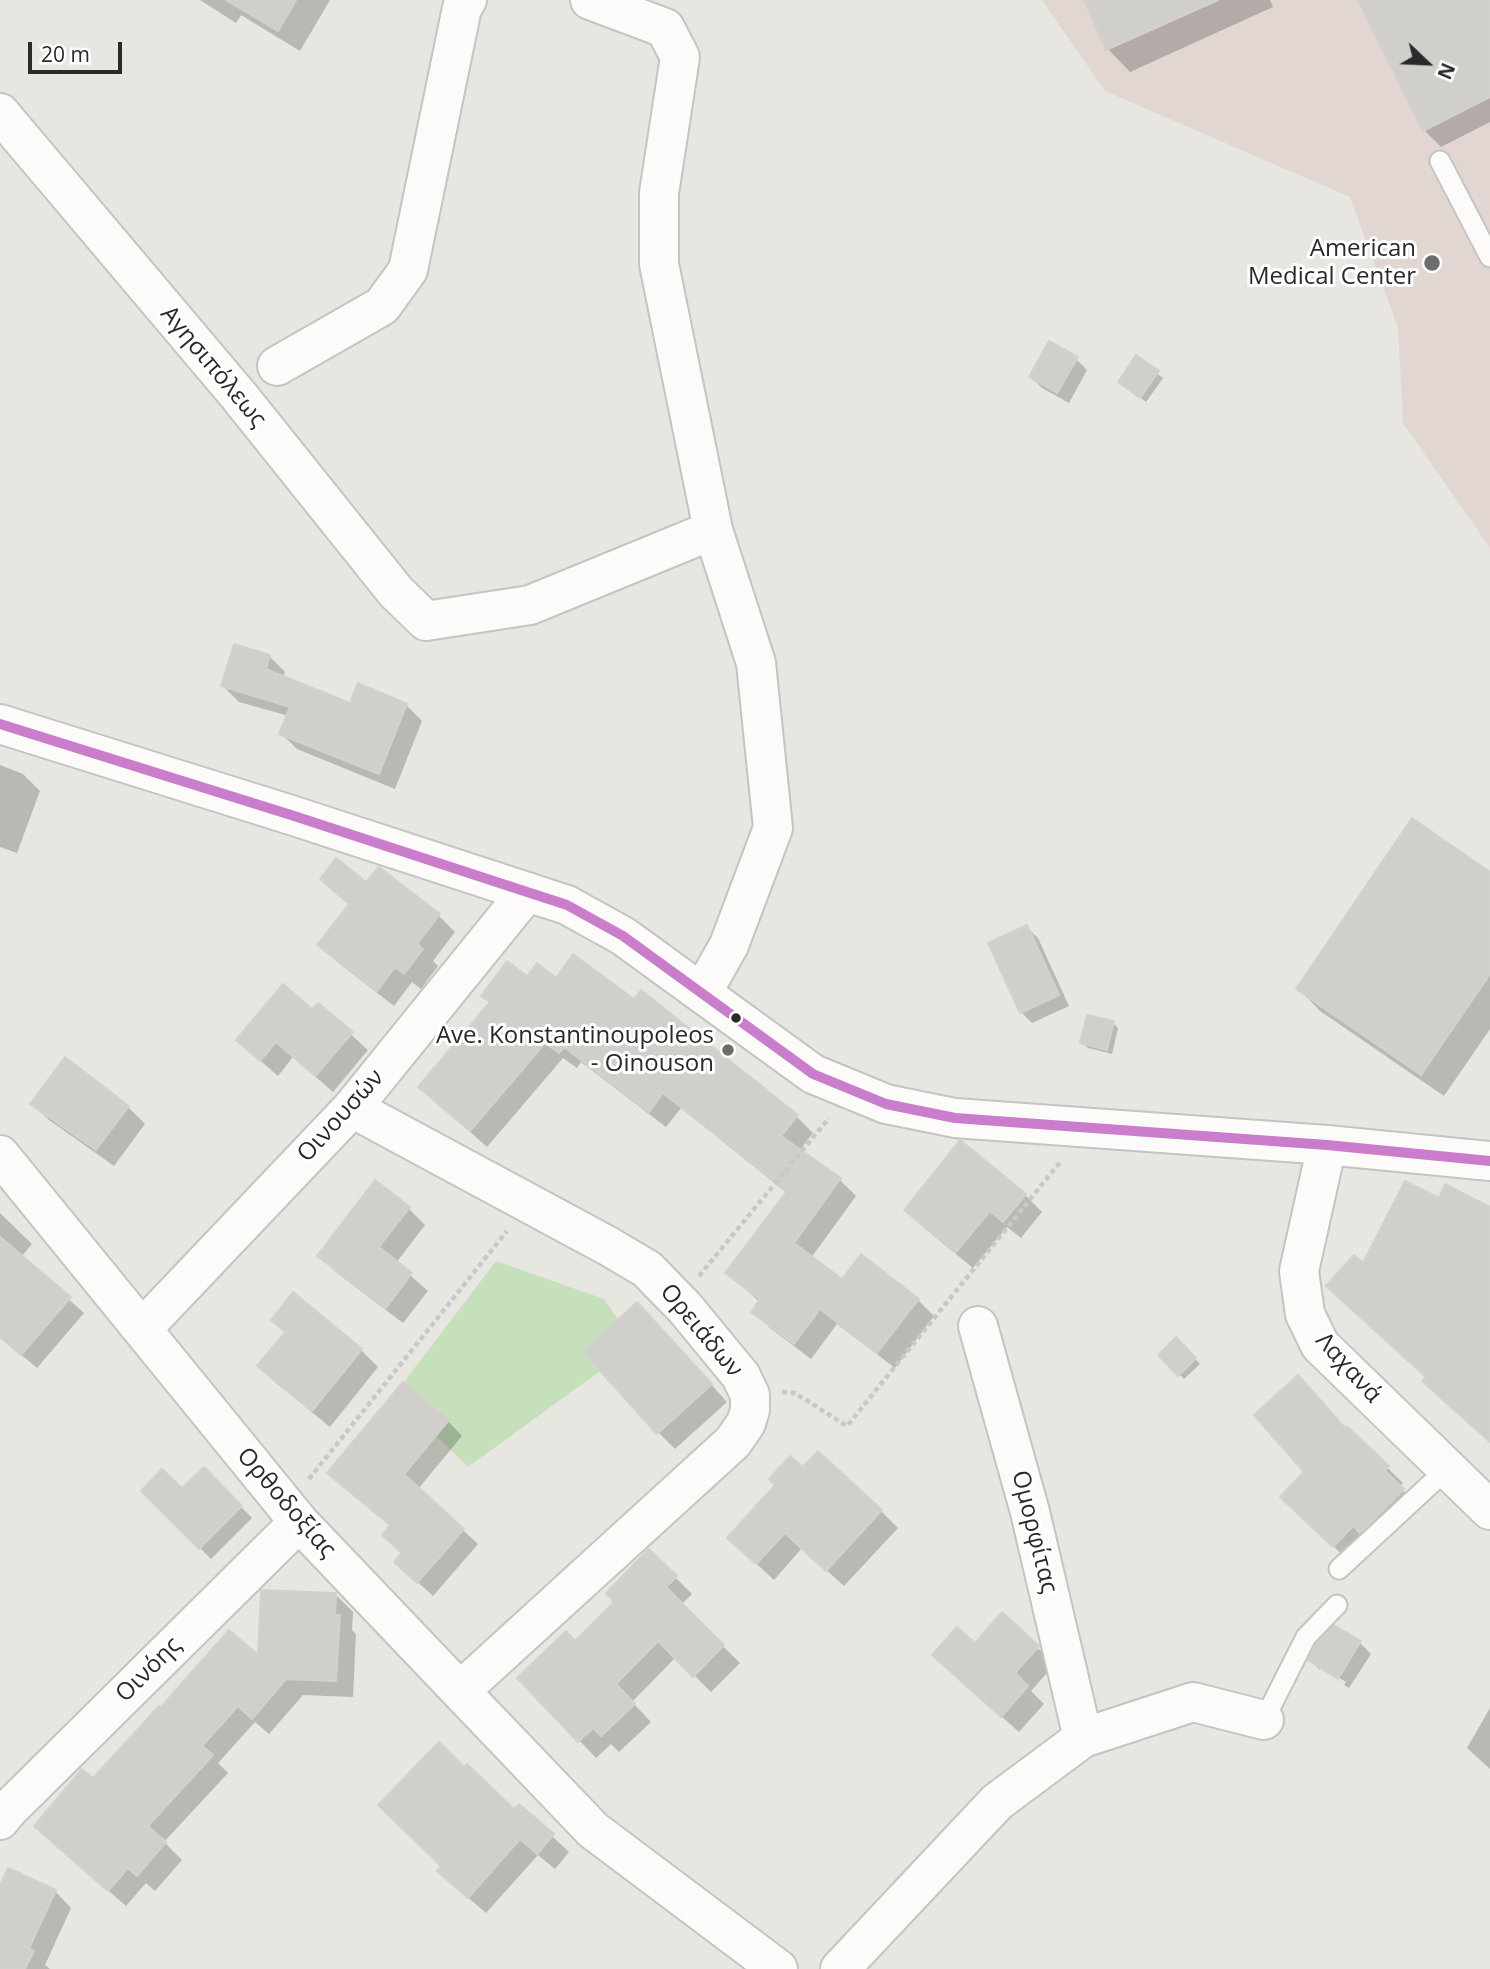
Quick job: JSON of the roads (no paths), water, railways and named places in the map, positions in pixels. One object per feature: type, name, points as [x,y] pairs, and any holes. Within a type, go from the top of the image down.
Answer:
[{"type":"street","points":[[277,366],[382,306],[408,270],[462,8],[467,0]]},
{"type":"street","points":[[590,0],[665,28],[680,57],[659,193],[659,264],[713,530],[756,663],[773,828],[729,945],[702,993]]},
{"type":"street","name":"Αγησιπόλεως","points":[[0,113],[239,396],[396,592],[426,621],[530,605],[713,530]]},
{"type":"street","points":[[0,724],[568,905],[623,936],[813,1074],[886,1104],[955,1118],[1327,1145],[1490,1161]]},
{"type":"street","name":"Οινουσών","points":[[142,1329],[352,1108],[527,892]]},
{"type":"street","name":"Ορειάδων","points":[[352,1108],[647,1269],[679,1301],[741,1376],[750,1395],[750,1410],[746,1423],[733,1441],[460,1691]]},
{"type":"street","name":"Λαχανά","points":[[1327,1145],[1299,1271],[1305,1314],[1320,1345],[1490,1510]]},
{"type":"street","name":"Ορθοδοξίας","points":[[0,1156],[293,1514],[593,1830],[778,1969]]},
{"type":"street","name":"Ομορφίτας","points":[[978,1326],[1030,1511],[1083,1738]]},
{"type":"street","name":"Οινόης","points":[[0,1820],[293,1514]]},
{"type":"street","points":[[840,1969],[997,1802],[1083,1738],[1193,1702],[1264,1720]]},
{"type":"lane","points":[[1440,161],[1490,257]]},
{"type":"lane","points":[[1339,1569],[1447,1469]]},
{"type":"lane","points":[[1264,1720],[1306,1637],[1337,1605]]},
{"type":"place","name":"American Medical Center","points":[[1432,263]]},
{"type":"place","name":"Ave. Konstantinoupoleos - Oinouson","points":[[728,1050]]}]
